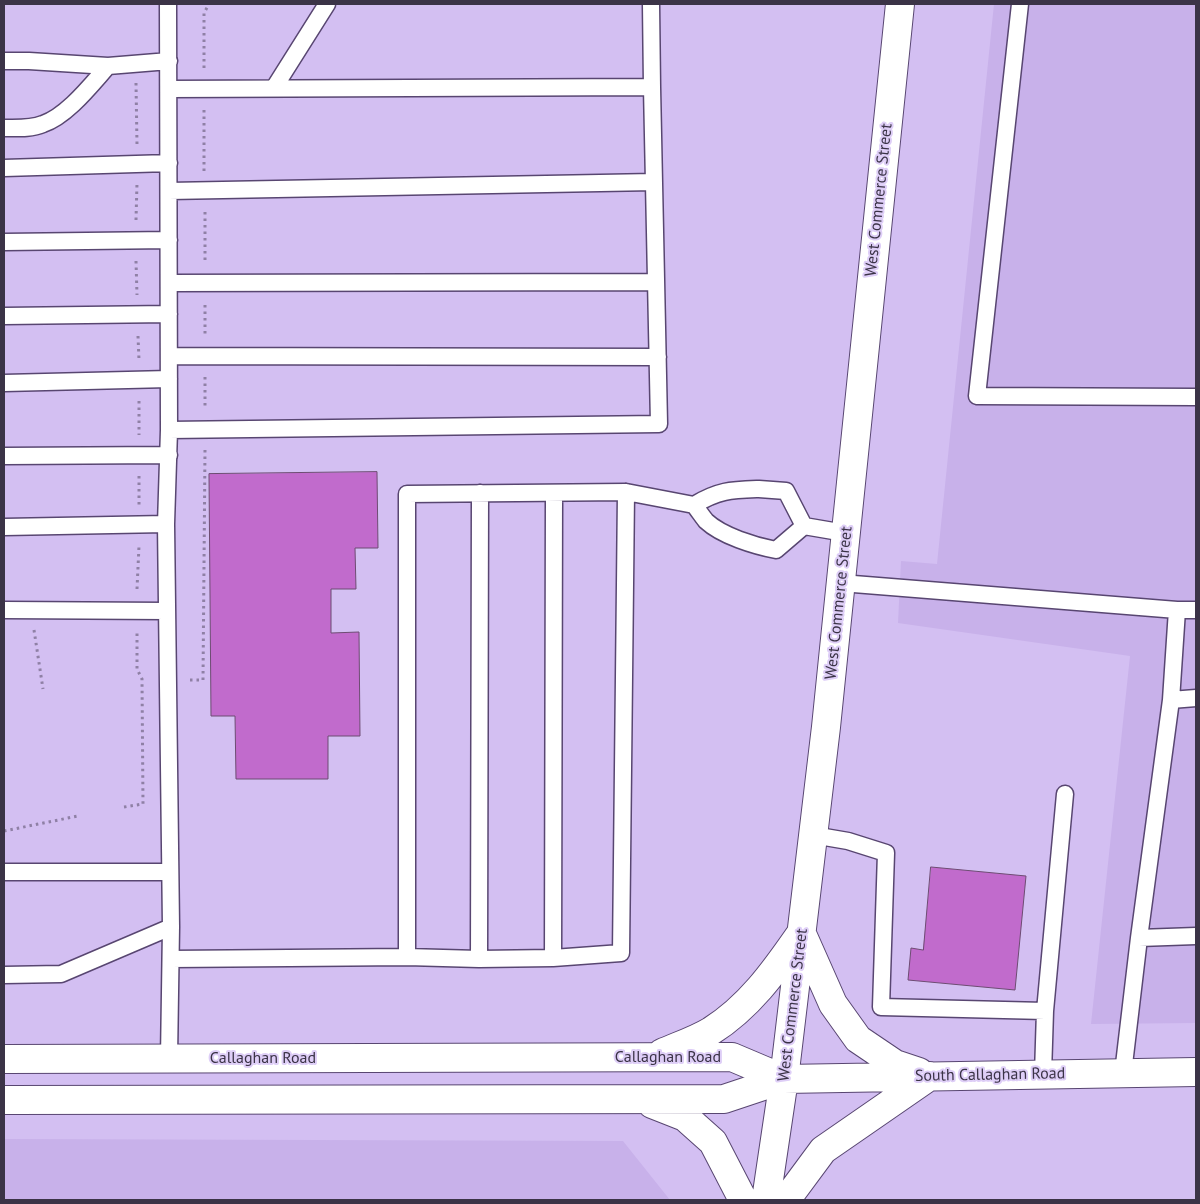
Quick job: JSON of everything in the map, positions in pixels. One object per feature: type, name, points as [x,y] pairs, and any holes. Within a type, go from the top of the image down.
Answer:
[{"type":"main road","name":"West Commerce Street","points":[[766,1200],[784,1078],[814,835],[900,4]]},
{"type":"main road","points":[[652,1057],[710,1031],[738,1012],[768,980],[801,933]]},
{"type":"main road","points":[[801,933],[833,1004],[858,1039],[895,1064],[930,1076]]},
{"type":"main road","name":"Callaghan Road","points":[[4,1059],[732,1057],[784,1078]]},
{"type":"main road","name":"South Callaghan Road","points":[[784,1078],[1196,1072]]},
{"type":"main road","points":[[786,1200],[823,1150],[930,1076]]},
{"type":"main road","points":[[4,1100],[724,1099],[784,1078]]},
{"type":"main road","points":[[642,1099],[685,1118],[713,1142],[743,1200]]},
{"type":"lane","points":[[168,4],[170,89],[170,430],[166,524],[171,926],[170,1058]]},
{"type":"lane","points":[[274,88],[327,4]]},
{"type":"lane","points":[[170,430],[659,424],[651,4]]},
{"type":"lane","points":[[1020,4],[977,396],[1196,397]]},
{"type":"lane","points":[[4,61],[108,66],[169,62]]},
{"type":"lane","points":[[4,128],[24,128],[44,124],[71,106],[108,66]]},
{"type":"lane","points":[[170,89],[652,87]]},
{"type":"lane","points":[[4,168],[170,163]]},
{"type":"lane","points":[[170,191],[654,182]]},
{"type":"lane","points":[[4,242],[170,240]]},
{"type":"lane","points":[[170,283],[656,282]]},
{"type":"lane","points":[[4,316],[170,314]]},
{"type":"lane","points":[[170,356],[658,357]]},
{"type":"lane","points":[[4,382],[170,380]]},
{"type":"lane","points":[[4,456],[169,455]]},
{"type":"lane","points":[[407,957],[408,494],[626,492],[694,505],[711,495],[726,491],[786,491],[804,526]]},
{"type":"lane","points":[[171,959],[407,957],[479,959],[553,958],[621,953],[626,492]]},
{"type":"lane","points":[[479,959],[480,493]]},
{"type":"lane","points":[[553,958],[554,493]]},
{"type":"lane","points":[[694,505],[706,521],[719,530],[738,539],[776,550],[804,526]]},
{"type":"lane","points":[[4,527],[166,524]]},
{"type":"lane","points":[[804,526],[845,533]]},
{"type":"lane","points":[[841,583],[1196,610]]},
{"type":"lane","points":[[4,610],[167,611]]},
{"type":"lane","points":[[1123,1073],[1171,700],[1177,610]]},
{"type":"lane","points":[[1171,700],[1196,698]]},
{"type":"lane","points":[[1043,1074],[1044,1011],[1065,794]]},
{"type":"lane","points":[[814,835],[886,853],[881,1007],[1044,1011]]},
{"type":"lane","points":[[4,872],[170,872]]},
{"type":"lane","points":[[4,975],[62,974],[171,926]]},
{"type":"lane","points":[[1139,938],[1196,936]]},
{"type":"path","points":[[30,610],[43,689]]},
{"type":"path","points":[[4,831],[78,816]]},
{"type":"shaded area","points":[[994,4],[1196,4],[1196,1023],[1091,1024],[1130,656],[898,623],[901,561],[937,564]]},
{"type":"shaded area","points":[[4,1139],[623,1141],[670,1200],[4,1200]]},
{"type":"building","points":[[377,472],[378,548],[355,548],[356,589],[331,589],[331,633],[359,632],[360,736],[328,736],[328,779],[236,779],[235,716],[211,716],[209,474]]},
{"type":"building","points":[[931,867],[1026,876],[1015,990],[908,980],[911,948],[923,950]]}]
